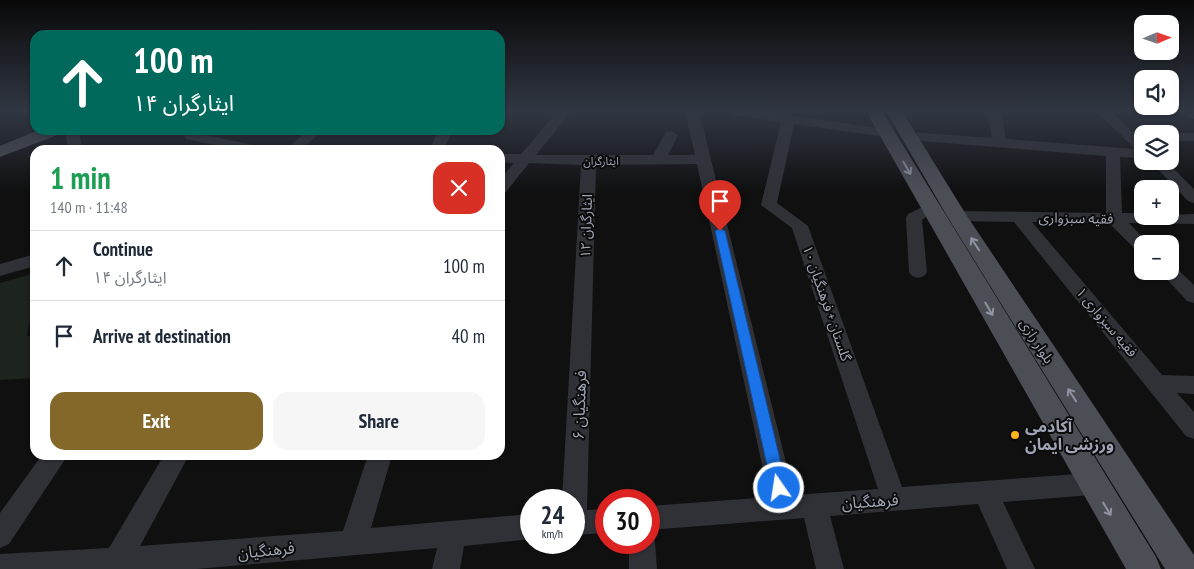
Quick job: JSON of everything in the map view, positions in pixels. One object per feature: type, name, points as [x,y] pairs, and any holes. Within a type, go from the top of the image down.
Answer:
[{"type":"main road","points":[[0,152],[35,138]]},
{"type":"main road","name":"بلوار رازی","points":[[901,138],[931,208],[1092,484],[1144,569]]},
{"type":"main road","name":"بلوار رازی","points":[[904,138],[957,216],[1184,569]]},
{"type":"street","points":[[213,138],[240,145]]},
{"type":"street","points":[[505,183],[542,138]]},
{"type":"street","points":[[658,160],[670,138]]},
{"type":"street","points":[[698,138],[784,506]]},
{"type":"street","name":"گلستان + فرهنگیان ۱۰","points":[[784,138],[769,205],[800,226],[894,499]]},
{"type":"street","points":[[965,138],[1000,143],[1134,153]]},
{"type":"street","points":[[999,138],[1000,143]]},
{"type":"street","points":[[1113,152],[1114,218],[1134,238]]},
{"type":"street","name":"ایثارگران","points":[[505,158],[589,161],[703,159]]},
{"type":"street","name":"ایثارگران ۱۲","points":[[583,291],[589,161]]},
{"type":"street","points":[[1166,170],[1194,198]]},
{"type":"street","points":[[918,272],[914,218],[931,208]]},
{"type":"street","name":"فقیه سبزواری","points":[[957,216],[1194,219]]},
{"type":"street","name":"فقیه سبزواری ۱","points":[[1019,217],[1158,383],[1194,429]]},
{"type":"street","points":[[0,270],[30,261]]},
{"type":"street","points":[[1178,280],[1194,296]]},
{"type":"street","name":"فرهنگیان ۶","points":[[575,489],[583,291]]},
{"type":"street","points":[[1158,383],[1194,385]]},
{"type":"street","points":[[0,534],[52,460]]},
{"type":"street","points":[[116,562],[174,460]]},
{"type":"street","points":[[353,542],[378,460]]},
{"type":"street","name":"فرهنگیان","points":[[660,517],[784,506],[986,494],[1092,484]]},
{"type":"street","points":[[986,494],[1021,569]]},
{"type":"street","points":[[814,505],[830,569]]},
{"type":"street","name":"فرهنگیان","points":[[0,568],[116,562],[234,561],[353,542],[520,528]]},
{"type":"street","points":[[446,569],[453,534]]},
{"type":"street","points":[[642,554],[643,569]]},
{"type":"shaded area","points":[[30,274],[30,318],[27,336],[30,336],[30,378],[0,380],[0,283]]},
{"type":"place","name":"آکادمی ورزشی ایمان","points":[[1015,435]]},
{"type":"route","points":[[720,231],[779,488]]}]
